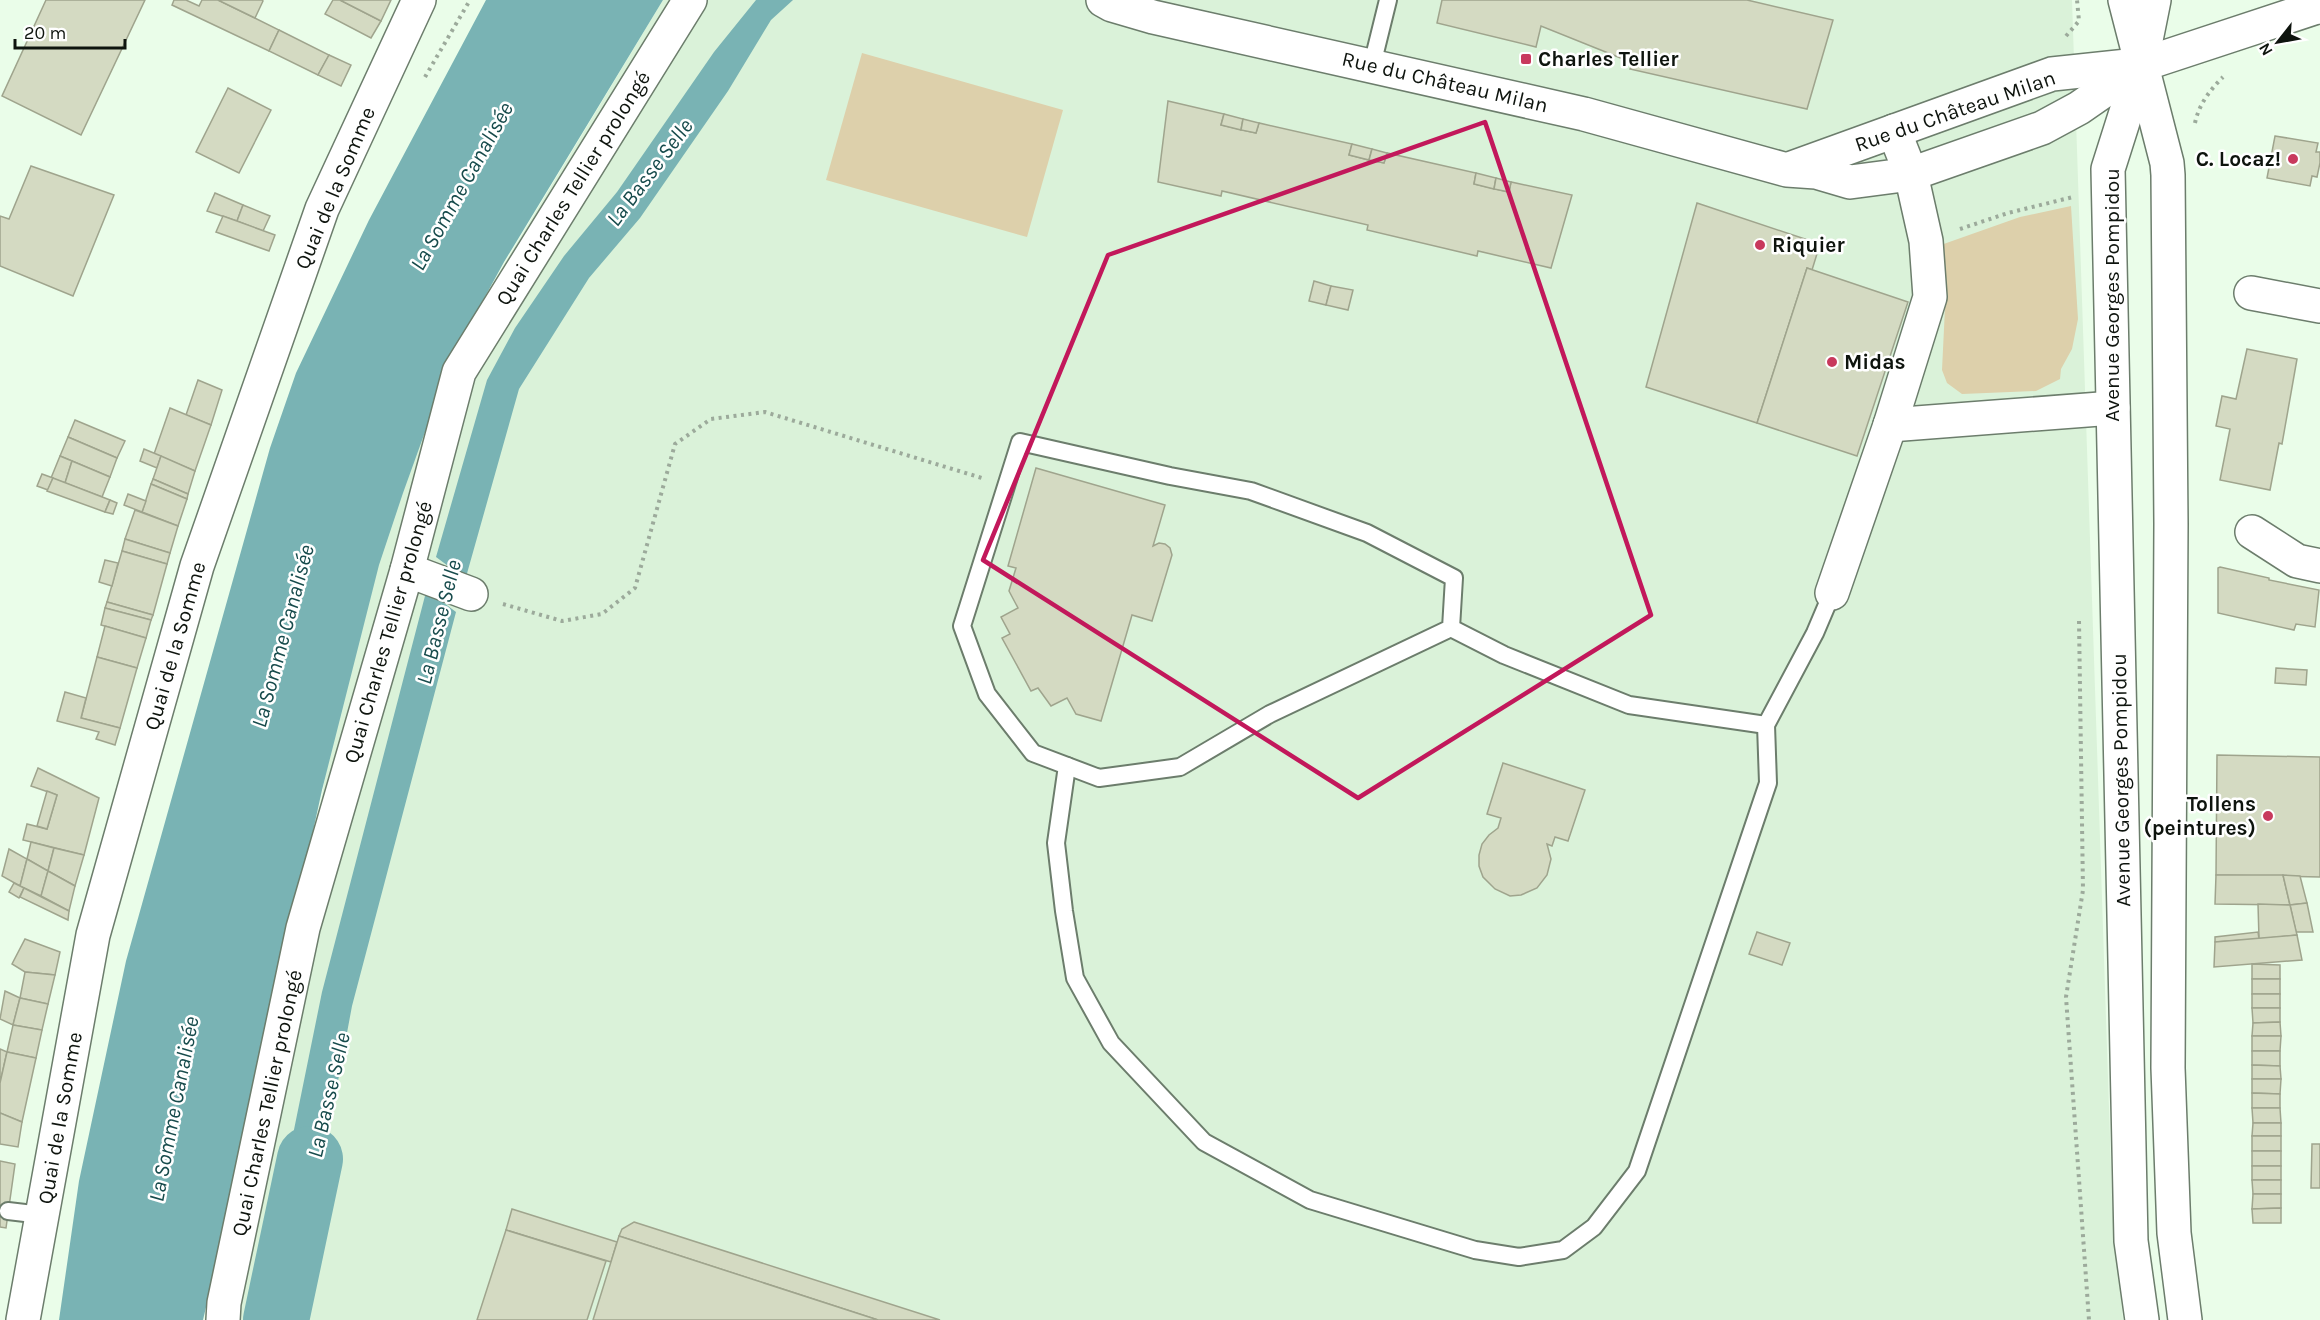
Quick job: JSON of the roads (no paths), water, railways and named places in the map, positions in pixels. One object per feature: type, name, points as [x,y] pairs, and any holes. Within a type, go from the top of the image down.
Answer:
[{"type":"street","name":"Quai de la Somme","points":[[23,1320],[93,934],[197,566],[322,208],[419,0]]},
{"type":"street","name":"Quai Charles Tellier prolongé","points":[[223,1320],[224,1304],[303,928],[407,570],[459,372],[690,0]]},
{"type":"street","name":"Rue du Château Milan","points":[[1103,0],[1112,5],[1153,17],[1584,114],[1787,170],[1816,172],[1850,182],[1911,174],[2042,128],[2079,108],[2140,65]]},
{"type":"street","points":[[2125,0],[2167,163],[2168,175],[2171,513],[2168,1068],[2174,1233],[2185,1320]]},
{"type":"street","name":"Avenue Georges Pompidou","points":[[2142,1320],[2131,1241],[2108,169],[2140,65],[2154,0]]},
{"type":"street","points":[[2140,65],[2315,4]]},
{"type":"street","name":"Rue du Château Milan","points":[[1787,170],[2052,74],[2140,65]]},
{"type":"street","points":[[1832,593],[1890,425],[1930,297],[1926,241],[1911,174],[1894,131]]},
{"type":"street","points":[[2251,293],[2320,306]]},
{"type":"street","points":[[1890,425],[2113,408]]},
{"type":"street","points":[[2252,532],[2297,561],[2320,566]]},
{"type":"street","points":[[407,570],[471,594]]},
{"type":"lane","points":[[1372,65],[1388,0]]},
{"type":"lane","points":[[1020,442],[1170,476],[1251,491],[1367,533],[1454,578],[1451,628],[1270,714],[1180,767],[1099,778],[1033,753],[987,694],[962,626],[1020,442]]},
{"type":"lane","points":[[1067,766],[1056,843],[1075,978],[1111,1043],[1204,1142],[1310,1200],[1475,1250],[1519,1257],[1563,1250],[1594,1227],[1637,1171],[1768,783],[1766,725],[1815,633],[1832,593]]},
{"type":"lane","points":[[1451,628],[1503,656],[1629,705],[1766,725]]},
{"type":"lane","points":[[8,1211],[42,1215]]},
{"type":"water","name":"La Somme Canalisée","points":[[486,0],[663,0],[504,262],[452,357],[403,493],[379,565],[322,790],[244,1146],[203,1320],[59,1320],[79,1181],[126,961],[270,448],[296,373],[369,220]]},
{"type":"water","points":[[756,0],[793,0],[771,20],[728,91],[640,218],[589,278],[519,389],[466,577],[463,577],[436,557],[487,380],[515,328],[564,256],[617,192],[714,52]]},
{"type":"water","points":[[428,591],[456,612],[352,1006],[321,1172],[301,1249],[272,1248],[274,1228],[322,992]]},
{"type":"water","points":[[267,1268],[296,1269],[288,1320],[259,1320]]},
{"type":"waterway","name":"La Basse Selle","points":[[276,1320],[310,1159]]},
{"type":"place","name":"Charles Tellier","points":[[1526,59]]},
{"type":"place","name":"C. Locaz!","points":[[2293,159]]},
{"type":"place","name":"Riquier","points":[[1760,245]]},
{"type":"place","name":"Midas","points":[[1832,362]]},
{"type":"place","name":"Tollens (peintures)","points":[[2268,816]]}]
